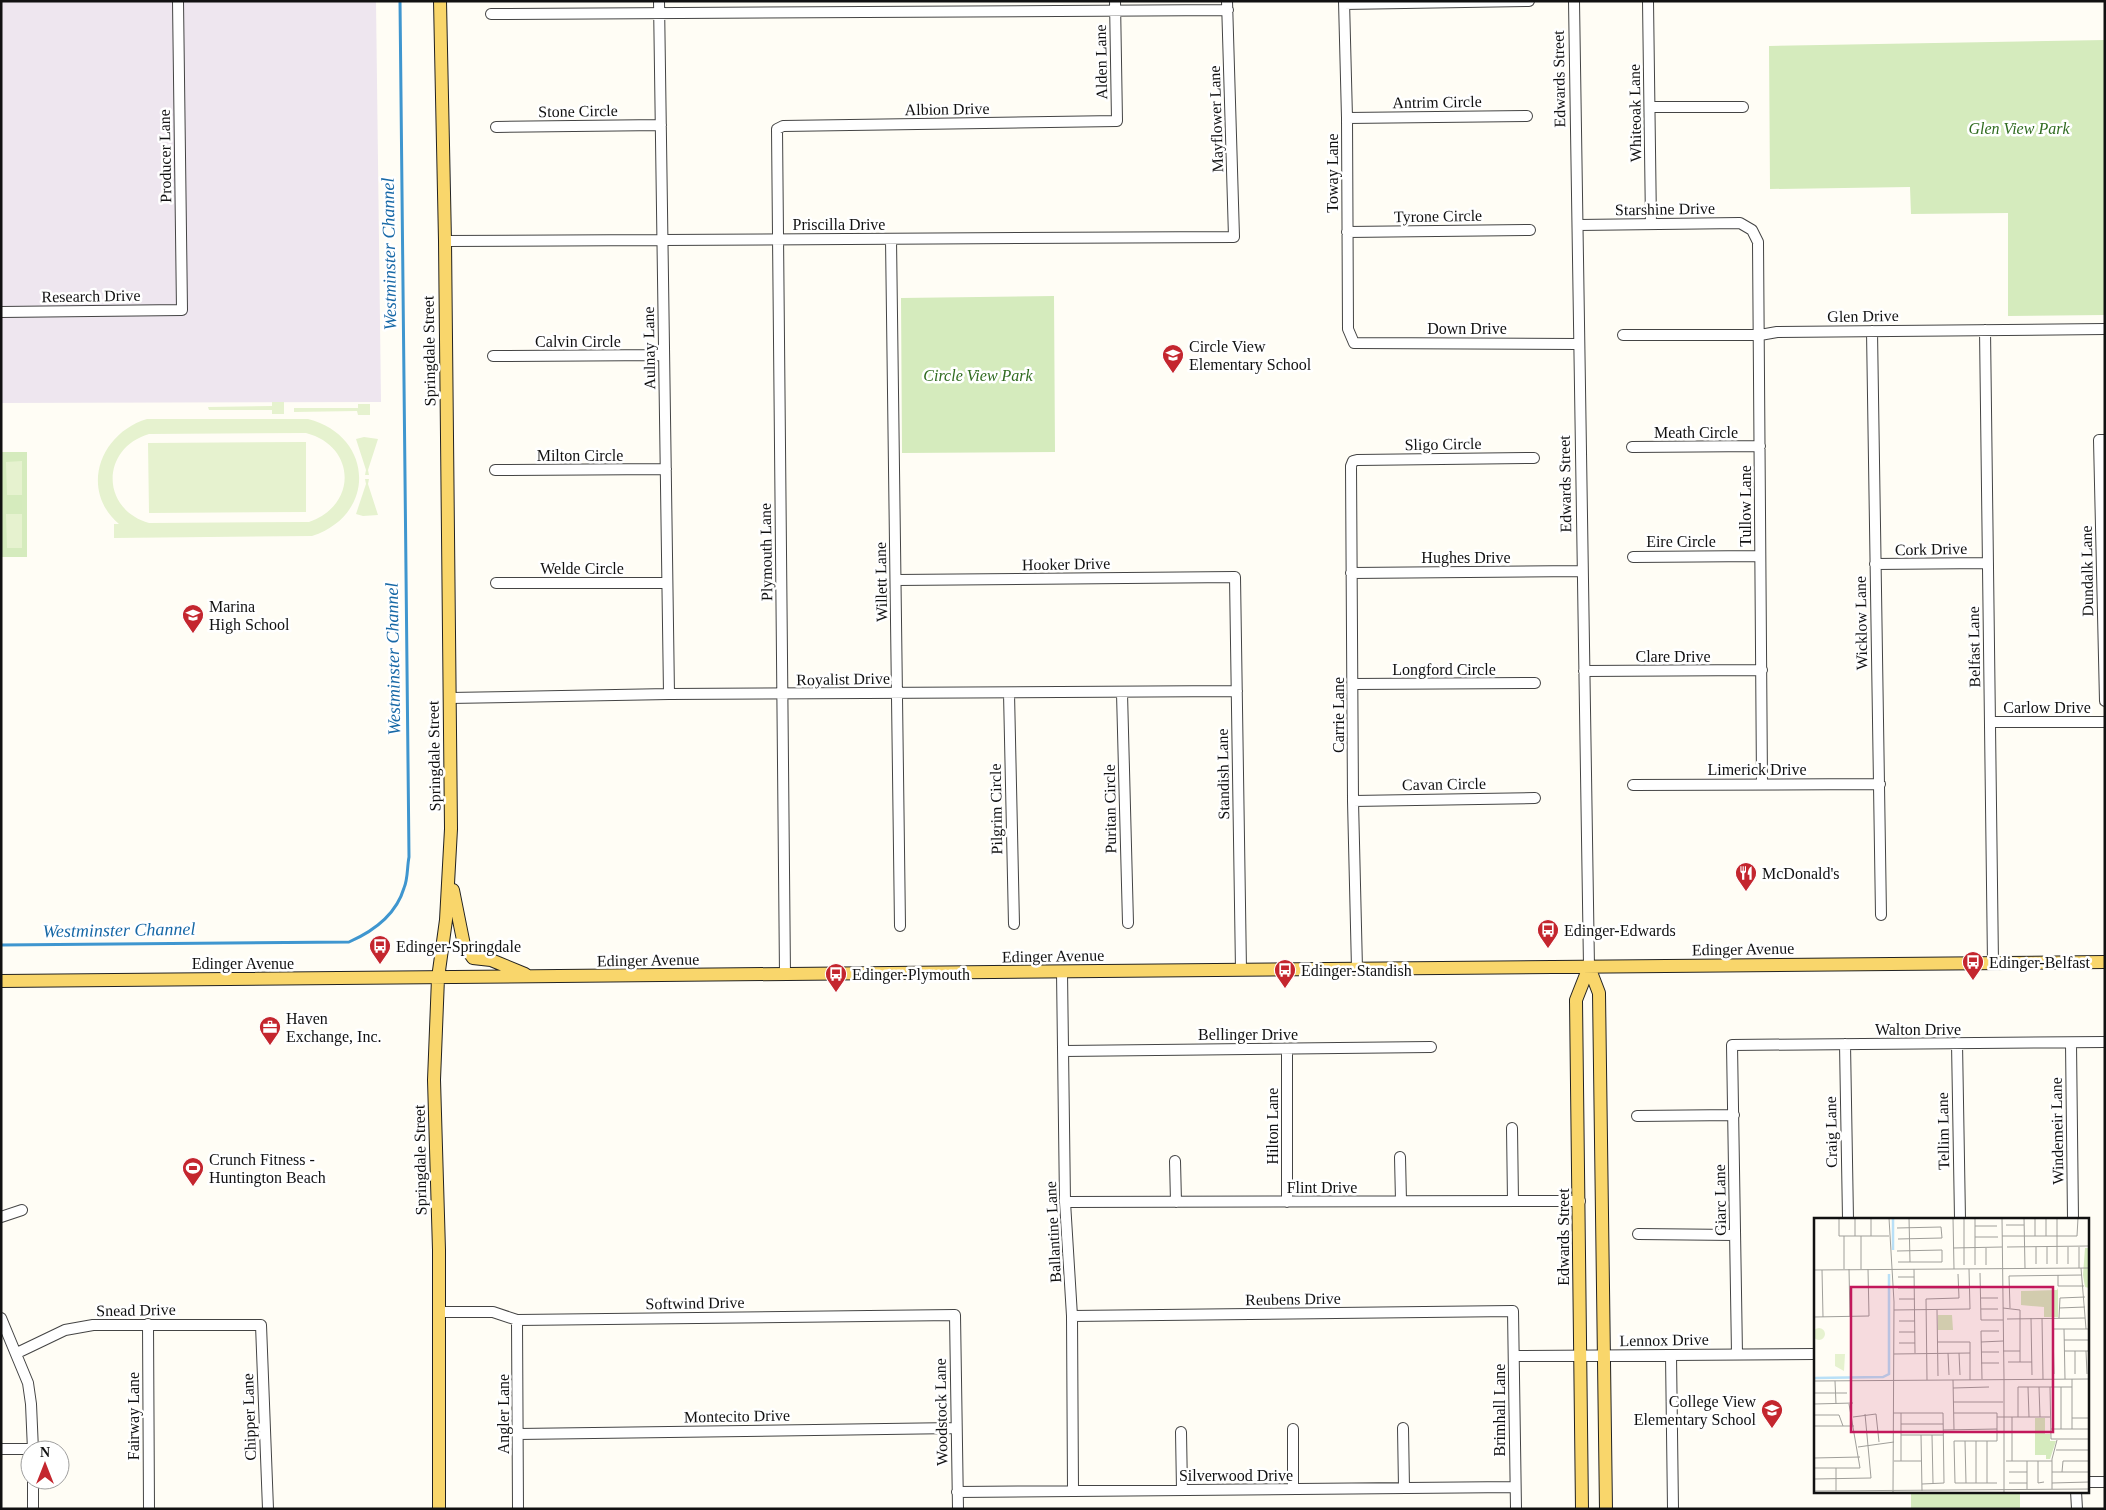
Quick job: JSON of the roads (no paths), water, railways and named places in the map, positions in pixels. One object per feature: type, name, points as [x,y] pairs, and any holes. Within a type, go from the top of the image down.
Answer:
[{"type":"main road","name":"Springdale Street","points":[[439,1509],[438,1250],[434,1080],[438,978],[450,876],[451,829],[445,241],[440,1]]},
{"type":"main road","points":[[450,876],[464,944],[468,952],[473,958],[492,960],[532,977]]},
{"type":"main road","name":"Edinger Avenue","points":[[1,981],[2105,962]]},
{"type":"main road","name":"Edwards Street","points":[[1582,1509],[1580,1201],[1576,1000],[1589,967]]},
{"type":"main road","name":"Edwards Street","points":[[1589,967],[1599,994],[1606,1509]]},
{"type":"street","name":"Producer Lane","points":[[178,1],[182,310]]},
{"type":"street","name":"Aulnay Lane","points":[[659,1],[669,694]]},
{"type":"street","points":[[774,1],[775,12]]},
{"type":"street","points":[[1344,2],[1529,1]]},
{"type":"street","name":"Edwards Street","points":[[1574,1],[1589,967]]},
{"type":"street","name":"Whiteoak Lane","points":[[1648,1],[1651,224]]},
{"type":"street","name":"Toway Lane","points":[[1344,2],[1347,118],[1348,329],[1354,343]]},
{"type":"street","points":[[491,14],[775,12],[888,6],[1228,6]]},
{"type":"street","name":"Alden Lane","points":[[1115,6],[1117,121]]},
{"type":"street","name":"Mayflower Lane","points":[[1228,6],[1234,237]]},
{"type":"street","points":[[1650,107],[1743,107]]},
{"type":"street","name":"Antrim Circle","points":[[1347,118],[1527,116]]},
{"type":"street","name":"Albion Drive","points":[[777,129],[783,126],[1117,121]]},
{"type":"street","name":"Stone Circle","points":[[496,127],[661,125]]},
{"type":"street","name":"Plymouth Lane","points":[[777,129],[785,974]]},
{"type":"street","name":"Starshine Drive","points":[[1578,225],[1740,223],[1752,230]]},
{"type":"street","name":"Tyrone Circle","points":[[1347,232],[1530,230]]},
{"type":"street","name":"Tullow Lane","points":[[1752,230],[1758,242],[1760,335],[1762,784]]},
{"type":"street","name":"Priscilla Drive","points":[[445,241],[1234,237]]},
{"type":"street","name":"Willett Lane","points":[[890,239],[900,926]]},
{"type":"street","name":"Research Drive","points":[[1,312],[182,310]]},
{"type":"street","name":"Glen Drive","points":[[1623,335],[1760,335],[1777,332],[2105,329]]},
{"type":"street","name":"Belfast Lane","points":[[1985,330],[1992,963]]},
{"type":"street","name":"Wicklow Lane","points":[[1872,331],[1881,915]]},
{"type":"street","name":"Down Drive","points":[[1354,343],[1579,344]]},
{"type":"street","name":"Calvin Circle","points":[[493,356],[664,355]]},
{"type":"street","name":"Dundalk Lane","points":[[2102,440],[2105,701]]},
{"type":"street","name":"Meath Circle","points":[[1632,447],[1760,446]]},
{"type":"street","name":"Sligo Circle","points":[[1353,461],[1534,458]]},
{"type":"street","name":"Carrie Lane","points":[[1353,461],[1350,466],[1353,800],[1357,969]]},
{"type":"street","name":"Milton Circle","points":[[495,470],[666,469]]},
{"type":"street","name":"Eire Circle","points":[[1633,557],[1760,556]]},
{"type":"street","name":"Cork Drive","points":[[1875,564],[1988,563]]},
{"type":"street","name":"Hughes Drive","points":[[1351,573],[1582,571]]},
{"type":"street","name":"Hooker Drive","points":[[896,580],[1236,577]]},
{"type":"street","name":"Standish Lane","points":[[1236,577],[1241,970]]},
{"type":"street","name":"Welde Circle","points":[[496,583],[667,583]]},
{"type":"street","name":"Clare Drive","points":[[1584,671],[1762,670]]},
{"type":"street","name":"Longford Circle","points":[[1353,684],[1535,683]]},
{"type":"street","name":"Royalist Drive","points":[[449,698],[669,694],[1237,691]]},
{"type":"street","name":"Pilgrim Circle","points":[[1009,693],[1014,924]]},
{"type":"street","name":"Puritan Circle","points":[[1122,693],[1128,923]]},
{"type":"street","name":"Carlow Drive","points":[[1990,722],[2105,722]]},
{"type":"street","name":"Limerick Drive","points":[[1633,785],[1880,784]]},
{"type":"street","name":"Cavan Circle","points":[[1353,800],[1535,798]]},
{"type":"street","name":"Ballantine Lane","points":[[1062,972],[1065,1202],[1072,1316],[1073,1491]]},
{"type":"street","name":"Windemeir Lane","points":[[2071,1042],[2073,1218]]},
{"type":"street","name":"Walton Drive","points":[[1732,1045],[2105,1042]]},
{"type":"street","name":"Craig Lane","points":[[1845,1044],[1848,1218]]},
{"type":"street","name":"Tellim Lane","points":[[1957,1044],[1960,1218]]},
{"type":"street","name":"Giarc Lane","points":[[1732,1045],[1737,1354]]},
{"type":"street","name":"Bellinger Drive","points":[[1064,1051],[1432,1048]]},
{"type":"street","name":"Hilton Lane","points":[[1287,1049],[1287,1202]]},
{"type":"street","points":[[1637,1116],[1734,1115]]},
{"type":"street","points":[[1512,1128],[1513,1200]]},
{"type":"street","points":[[1400,1157],[1401,1201]]},
{"type":"street","points":[[1175,1161],[1176,1202]]},
{"type":"street","name":"Flint Drive","points":[[1065,1202],[1580,1201]]},
{"type":"street","points":[[1,1217],[22,1210]]},
{"type":"street","points":[[1638,1234],[1735,1235]]},
{"type":"street","name":"Reubens Drive","points":[[1072,1316],[1513,1311]]},
{"type":"street","name":"Brimhall Lane","points":[[1513,1311],[1516,1509]]},
{"type":"street","name":"Softwind Drive","points":[[438,1312],[493,1312],[518,1320],[955,1315]]},
{"type":"street","name":"Woodstock Lane","points":[[955,1315],[958,1509]]},
{"type":"street","points":[[1,1318],[28,1383],[32,1404],[32,1440]]},
{"type":"street","name":"Angler Lane","points":[[518,1320],[518,1509]]},
{"type":"street","name":"Snead Drive","points":[[17,1353],[65,1330],[92,1324],[261,1324]]},
{"type":"street","name":"Fairway Lane","points":[[148,1324],[148,1509]]},
{"type":"street","name":"Chipper Lane","points":[[261,1324],[268,1509]]},
{"type":"street","name":"Lennox Drive","points":[[1514,1356],[1814,1354]]},
{"type":"street","points":[[1671,1355],[1673,1509]]},
{"type":"street","name":"Montecito Drive","points":[[518,1434],[956,1428]]},
{"type":"street","points":[[1404,1428],[1404,1488]]},
{"type":"street","points":[[1293,1429],[1293,1489]]},
{"type":"street","points":[[1181,1432],[1182,1490]]},
{"type":"street","points":[[1,1449],[20,1450]]},
{"type":"street","points":[[2088,1482],[2105,1482]]},
{"type":"street","name":"Silverwood Drive","points":[[957,1492],[1515,1487]]},
{"type":"street","points":[[33,1490],[33,1509]]},
{"type":"street","points":[[2076,1492],[2077,1509]]},
{"type":"waterway","name":"Westminster Channel","points":[[1,945],[349,942],[367,933],[383,921],[396,906],[400,898],[406,881],[409,857],[400,1]]},
{"type":"place","name":"Circle View Elementary School","points":[[1173,374]]},
{"type":"place","name":"Marina High School","points":[[193,634]]},
{"type":"place","name":"McDonald's","points":[[1746,892]]},
{"type":"place","name":"Edinger-Edwards","points":[[1548,949]]},
{"type":"place","name":"Edinger-Springdale","points":[[380,965]]},
{"type":"place","name":"Edinger-Belfast","points":[[1973,981]]},
{"type":"place","name":"Edinger-Standish","points":[[1285,989]]},
{"type":"place","name":"Edinger-Plymouth","points":[[836,993]]},
{"type":"place","name":"Haven Exchange, Inc.","points":[[270,1046]]},
{"type":"place","name":"Crunch Fitness - Huntington Beach","points":[[193,1187]]},
{"type":"place","name":"College View Elementary School","points":[[1772,1429]]},
{"type":"park label","name":"Glen View Park","points":[[2019,128]]},
{"type":"park label","name":"Circle View Park","points":[[978,375]]}]
